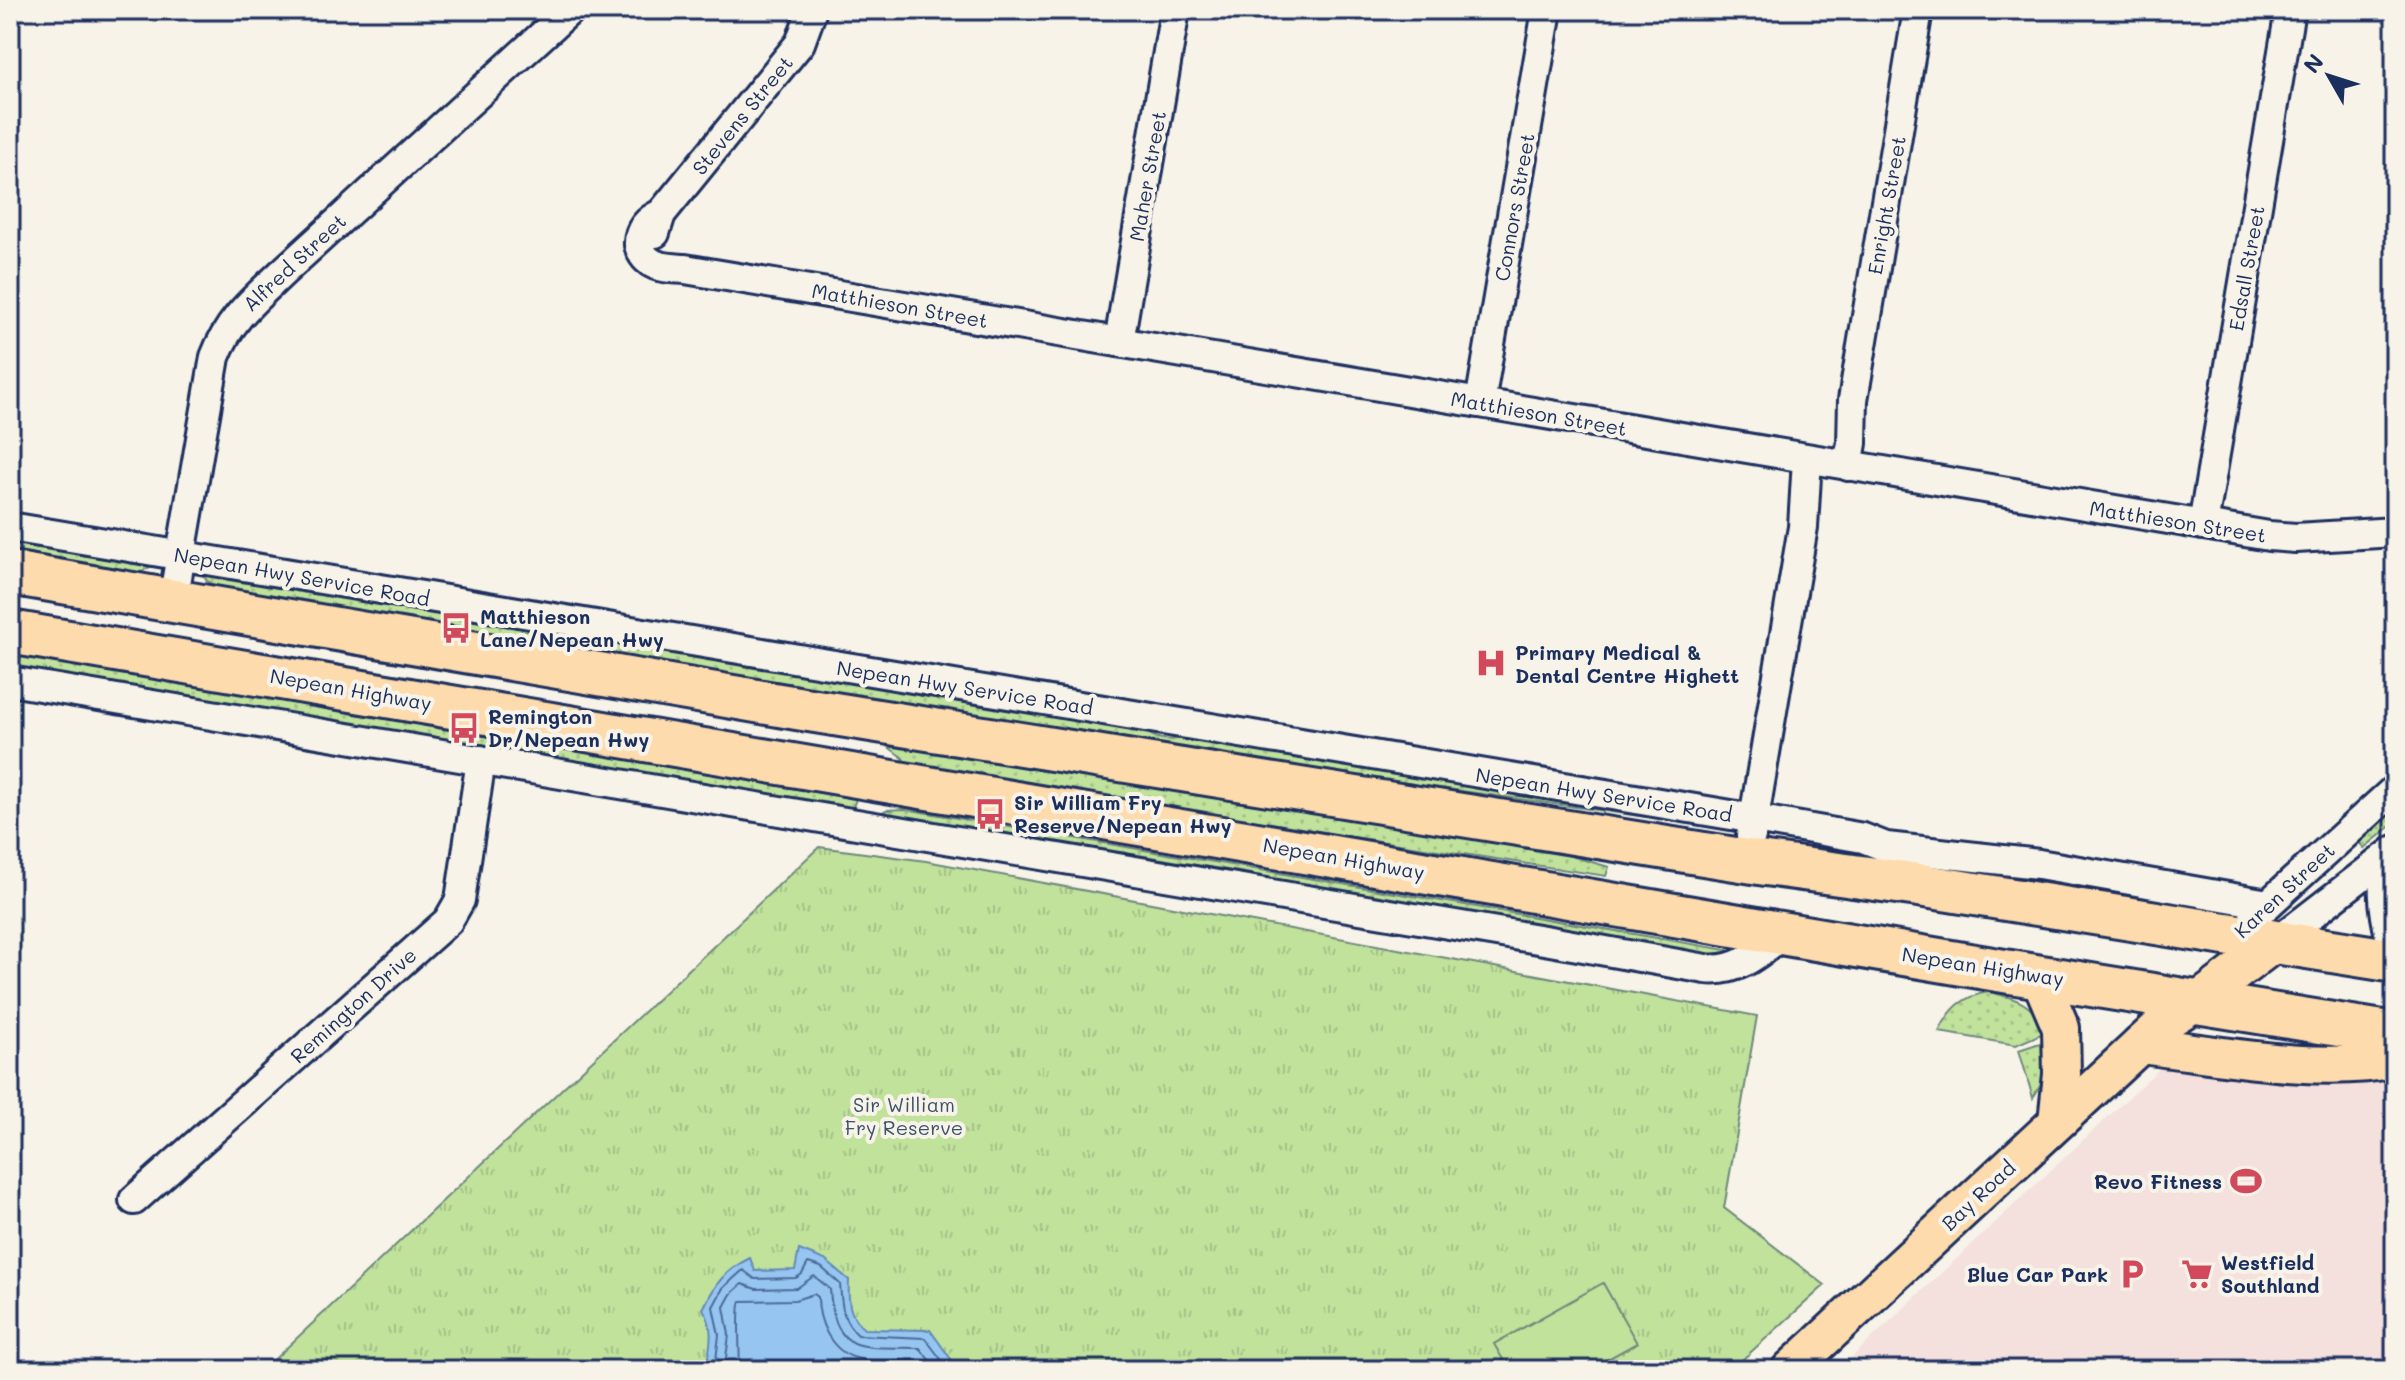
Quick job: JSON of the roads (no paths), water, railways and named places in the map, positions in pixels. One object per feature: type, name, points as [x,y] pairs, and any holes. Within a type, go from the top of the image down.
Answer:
[{"type":"highway","points":[[10,573],[886,721],[1745,860],[1915,868],[2232,936],[2271,923],[2395,961]]},
{"type":"highway","name":"Nepean Highway","points":[[10,632],[2039,976],[2182,1007],[2395,1034]]},
{"type":"highway","points":[[877,779],[886,721]]},
{"type":"main road","name":"Bay Road","points":[[1790,1370],[2271,923]]},
{"type":"main road","name":"Karen Street","points":[[2182,1007],[2232,936]]},
{"type":"main road","points":[[2039,976],[2061,1028],[2062,1074],[2057,1122]]},
{"type":"main road","points":[[2140,1045],[2293,1062],[2368,1064],[2395,1059]]},
{"type":"street","name":"Alfred Street","points":[[173,601],[215,357],[228,327],[283,272],[570,10]]},
{"type":"street","name":"Stevens Street","points":[[652,230],[789,59],[805,32],[810,10]]},
{"type":"street","name":"Maher Street","points":[[1119,342],[1175,10]]},
{"type":"street","name":"Connors Street","points":[[1480,403],[1547,10]]},
{"type":"street","name":"Enright Street","points":[[1745,860],[1755,819],[1803,527],[1828,462],[1852,443],[1853,400],[1918,10]]},
{"type":"street","name":"Edsall Street","points":[[2203,525],[2290,10]]},
{"type":"street","name":"Matthieson Street","points":[[652,230],[640,251],[650,262],[666,268],[2203,525],[2296,538],[2395,532]]},
{"type":"street","name":"Nepean Hwy Service Road","points":[[10,527],[1863,838],[1886,847],[1915,868],[1942,851],[2039,864],[2271,923]]},
{"type":"street","points":[[10,681],[1706,969],[1729,969],[1749,960],[1784,933]]},
{"type":"street","name":"Remington Drive","points":[[134,1200],[448,921],[460,900],[481,760]]},
{"type":"street","points":[[865,825],[877,779]]},
{"type":"street","name":"Karen Street","points":[[2271,923],[2395,789]]},
{"type":"street","points":[[2390,853],[2382,887],[2383,911],[2395,952]]},
{"type":"street","name":"Karen Street","points":[[2271,923],[2390,853]]},
{"type":"water","points":[[799,1250],[825,1260],[849,1280],[850,1307],[864,1329],[930,1330],[953,1362],[951,1370],[712,1370],[707,1362],[710,1328],[703,1309],[716,1285],[733,1268],[750,1258],[755,1271],[795,1270]]},
{"type":"place","name":"Matthieson Lane/Nepean Hwy","points":[[456,628]]},
{"type":"place","name":"Primary Medical & Dental Centre Highett","points":[[1491,663]]},
{"type":"place","name":"Remington Dr/Nepean Hwy","points":[[464,728]]},
{"type":"place","name":"Sir William Fry Reserve/Nepean Hwy","points":[[990,814]]},
{"type":"place","name":"Revo Fitness","points":[[2246,1181]]},
{"type":"place","name":"Blue Car Park","points":[[2132,1274]]},
{"type":"place","name":"Westfield Southland","points":[[2197,1274]]},
{"type":"park label","name":"Sir William Fry Reserve","points":[[904,1116]]}]
